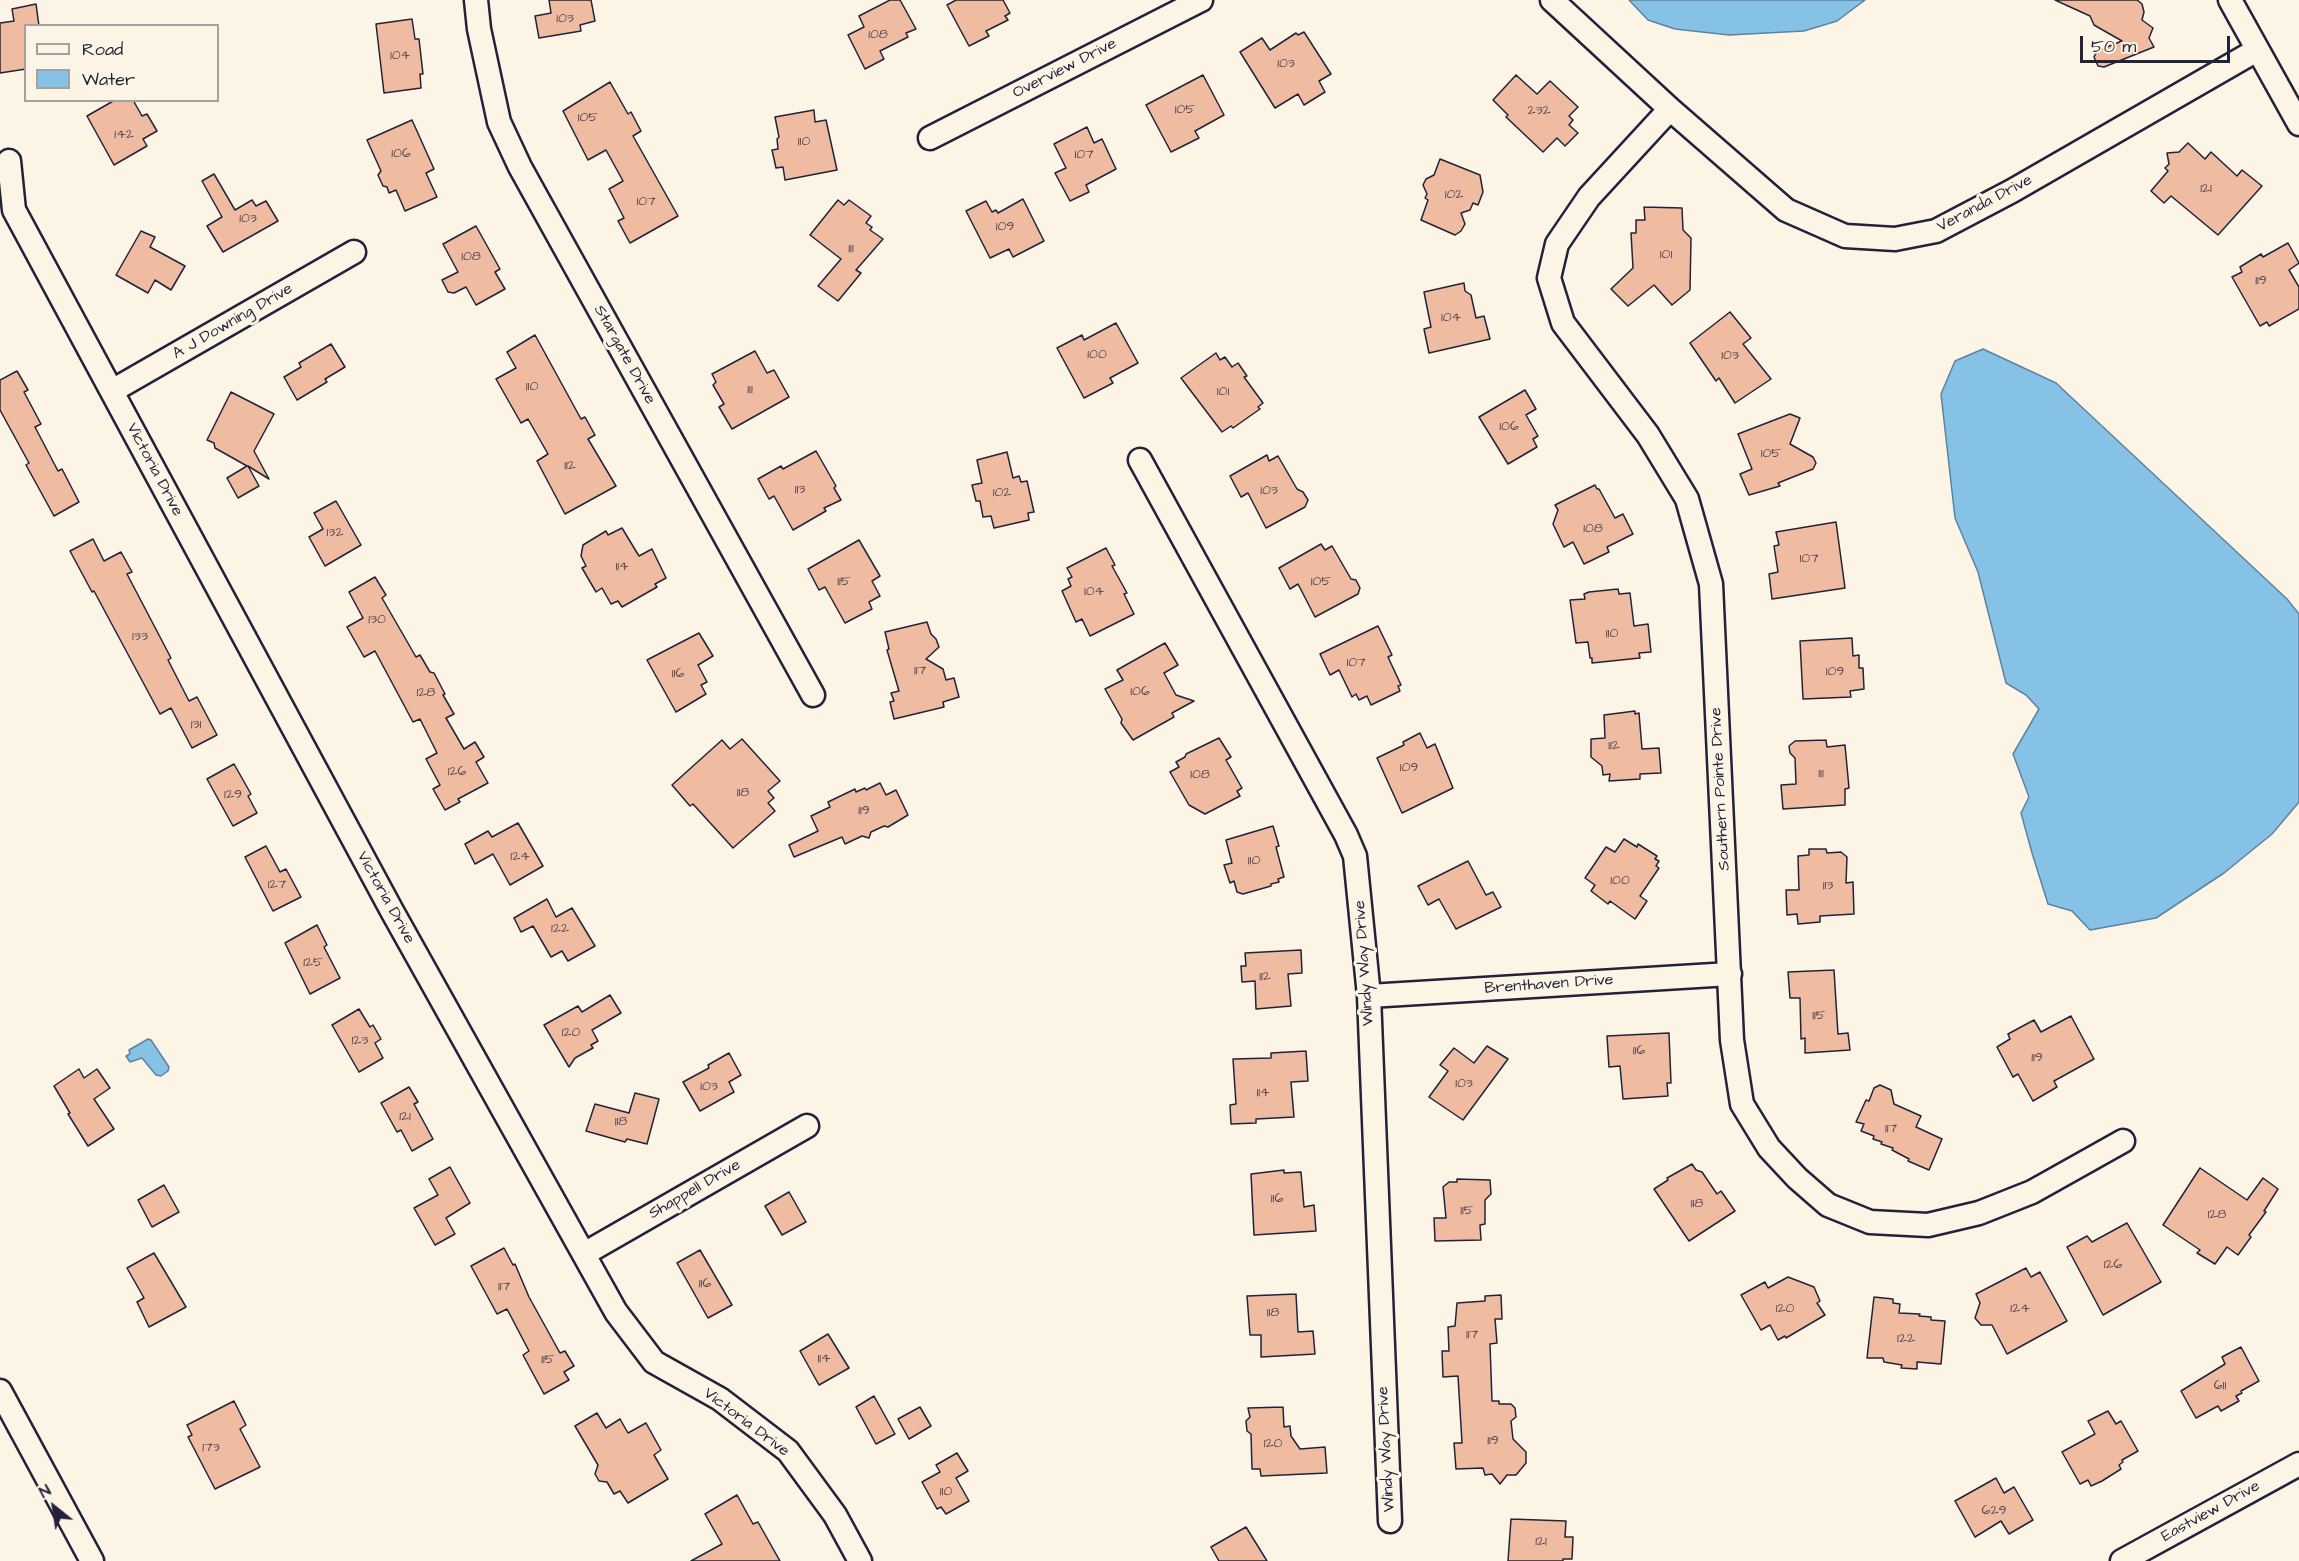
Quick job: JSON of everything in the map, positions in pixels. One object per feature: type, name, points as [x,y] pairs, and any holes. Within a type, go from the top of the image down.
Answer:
[{"type":"street","name":"Stargate Drive","points":[[476,0],[478,29],[499,122],[520,167],[813,695]]},
{"type":"street","name":"Overview Drive","points":[[930,138],[1201,0]]},
{"type":"street","name":"Veranda Drive","points":[[1552,0],[1670,110],[1786,210],[1845,236],[1895,239],[1936,231],[2012,191],[2257,50]]},
{"type":"street","points":[[2230,0],[2299,124]]},
{"type":"street","name":"Southern Pointe Drive","points":[[1670,110],[1589,198],[1557,244],[1549,278],[1563,323],[1648,435],[1687,499],[1711,584],[1732,1040],[1742,1104],[1769,1148],[1797,1178],[1828,1204],[1870,1222],[1928,1225],[1978,1213],[2032,1192],[2123,1141]]},
{"type":"street","name":"Victoria Drive","points":[[9,161],[14,210],[392,911],[616,1312],[654,1362],[720,1399],[788,1451],[835,1515],[860,1561]]},
{"type":"street","name":"A J Downing Drive","points":[[112,391],[354,252]]},
{"type":"street","name":"Windy Way Drive","points":[[1140,460],[1355,856],[1369,996],[1390,1521]]},
{"type":"street","name":"Brenthaven Drive","points":[[1369,996],[1730,974]]},
{"type":"street","name":"Shappell Drive","points":[[584,1254],[807,1126]]},
{"type":"street","points":[[0,1391],[92,1561]]},
{"type":"street","name":"Eastview Drive","points":[[2130,1559],[2299,1464]]},
{"type":"water","points":[[1629,0],[1865,0],[1837,21],[1804,31],[1729,35],[1675,29],[1648,20]]},
{"type":"water","points":[[1983,349],[2056,383],[2287,599],[2299,614],[2299,802],[2272,834],[2224,873],[2156,918],[2090,930],[2072,911],[2048,904],[2032,853],[2021,813],[2029,797],[2013,754],[2039,709],[2026,695],[2006,683],[1978,572],[1955,518],[1941,394],[1955,361]]},
{"type":"water","points":[[148,1039],[151,1040],[169,1067],[168,1071],[161,1076],[156,1075],[142,1058],[130,1062],[126,1056],[130,1054],[129,1050]]},
{"type":"building","points":[[549,0],[591,0],[595,21],[580,25],[581,31],[539,38],[535,16],[551,13]]},
{"type":"building","points":[[890,0],[900,0],[916,29],[906,33],[908,37],[880,51],[884,59],[865,69],[848,35],[864,27],[859,16]]},
{"type":"building","points":[[956,0],[1003,0],[1010,13],[1005,16],[1008,20],[986,31],[989,36],[969,46],[947,5]]},
{"type":"building","points":[[2055,0],[2137,0],[2142,4],[2144,12],[2142,20],[2153,28],[2149,38],[2154,47],[2104,67],[2098,66],[2094,57],[2097,51],[2122,41],[2094,25],[2090,16]]},
{"type":"building","points":[[36,4],[39,24],[24,24],[24,69],[0,73],[0,23],[14,21],[12,9]]},
{"type":"building","points":[[412,19],[415,39],[419,39],[423,74],[420,74],[421,88],[384,93],[376,24]]},
{"type":"building","points":[[1304,32],[1331,74],[1319,81],[1325,92],[1304,105],[1298,94],[1275,108],[1240,52],[1262,38],[1270,50],[1296,33],[1298,35]]},
{"type":"building","points":[[1203,75],[1224,115],[1195,131],[1199,138],[1171,152],[1146,105]]},
{"type":"building","points":[[1516,75],[1537,94],[1550,81],[1578,107],[1569,116],[1573,120],[1569,125],[1578,133],[1565,146],[1557,138],[1543,152],[1506,117],[1508,115],[1493,100]]},
{"type":"building","points":[[610,82],[628,114],[631,112],[641,131],[633,136],[678,216],[630,243],[618,221],[624,218],[609,189],[623,181],[606,150],[588,160],[563,111]]},
{"type":"building","points":[[112,102],[134,102],[142,116],[147,114],[157,131],[143,139],[147,146],[114,165],[87,116]]},
{"type":"building","points":[[814,110],[815,122],[826,120],[837,170],[785,180],[783,167],[776,168],[772,150],[778,149],[777,139],[779,137],[775,117]]},
{"type":"building","points":[[412,120],[434,169],[426,173],[437,197],[405,211],[396,190],[389,193],[387,187],[383,186],[378,175],[381,171],[367,140]]},
{"type":"building","points":[[1087,127],[1094,143],[1102,139],[1116,169],[1086,185],[1089,192],[1070,201],[1055,173],[1066,168],[1054,144]]},
{"type":"building","points":[[2188,143],[2205,159],[2211,152],[2237,176],[2242,170],[2262,186],[2218,235],[2171,196],[2164,203],[2151,191],[2168,171],[2165,168],[2169,164],[2167,153],[2179,152]]},
{"type":"building","points":[[1440,159],[1480,175],[1483,192],[1478,205],[1473,203],[1470,210],[1461,213],[1465,224],[1455,235],[1421,220],[1428,200],[1425,198],[1427,194],[1423,185],[1426,179],[1434,175]]},
{"type":"building","points":[[214,174],[235,210],[252,200],[256,206],[266,201],[278,221],[223,252],[207,226],[222,217],[202,181]]},
{"type":"building","points":[[1023,199],[1044,241],[1013,257],[1009,249],[990,258],[966,211],[986,201],[992,212],[996,210],[998,213]]},
{"type":"building","points":[[838,200],[844,205],[849,200],[871,216],[866,223],[872,227],[870,230],[883,239],[856,270],[861,273],[838,301],[818,286],[841,259],[810,235]]},
{"type":"building","points":[[1644,207],[1682,208],[1683,230],[1691,238],[1690,290],[1672,305],[1654,285],[1628,306],[1611,289],[1633,268],[1631,233],[1636,233],[1636,220],[1645,220]]},
{"type":"building","points":[[476,226],[500,269],[495,272],[505,289],[476,305],[466,287],[454,293],[448,292],[442,280],[458,272],[443,244]]},
{"type":"building","points":[[141,231],[155,237],[150,247],[185,266],[171,290],[155,280],[148,293],[116,275]]},
{"type":"building","points":[[2288,243],[2299,263],[2289,270],[2299,287],[2299,309],[2269,326],[2267,322],[2260,326],[2232,277],[2242,272],[2240,267],[2261,254],[2263,257]]},
{"type":"building","points":[[1464,283],[1465,291],[1471,295],[1476,318],[1484,316],[1490,339],[1429,353],[1424,329],[1431,327],[1424,292]]},
{"type":"building","points":[[1730,312],[1751,338],[1743,344],[1771,379],[1735,403],[1719,378],[1716,381],[1690,343]]},
{"type":"building","points":[[1116,323],[1138,363],[1110,378],[1113,383],[1084,398],[1057,348],[1082,335],[1084,340]]},
{"type":"building","points":[[535,335],[581,419],[585,417],[595,435],[588,439],[616,486],[565,514],[537,461],[548,454],[528,419],[521,423],[496,379],[516,368],[507,352]]},
{"type":"building","points":[[331,344],[345,367],[325,379],[327,382],[297,400],[284,377],[301,367],[299,363]]},
{"type":"building","points":[[755,351],[767,373],[774,370],[789,397],[732,429],[719,407],[724,404],[713,385],[716,382],[712,374]]},
{"type":"building","points":[[1216,353],[1220,360],[1225,357],[1232,367],[1238,363],[1247,376],[1244,377],[1263,403],[1258,407],[1260,409],[1233,428],[1231,426],[1222,432],[1181,378]]},
{"type":"building","points":[[17,371],[28,390],[24,392],[41,424],[35,427],[58,471],[62,469],[79,502],[54,516],[0,410],[0,380]]},
{"type":"building","points":[[1525,390],[1536,409],[1526,415],[1538,436],[1533,439],[1537,447],[1508,464],[1479,417]]},
{"type":"building","points":[[231,392],[274,414],[254,451],[269,479],[248,466],[259,486],[238,498],[227,478],[247,466],[215,448],[214,443],[207,440]]},
{"type":"building","points":[[1790,414],[1800,418],[1790,444],[1813,457],[1816,463],[1813,469],[1778,483],[1780,486],[1749,495],[1740,474],[1752,469],[1738,434]]},
{"type":"building","points":[[816,451],[836,486],[834,488],[841,500],[824,508],[826,511],[793,530],[774,496],[769,499],[758,479],[781,466],[783,469]]},
{"type":"building","points":[[1007,452],[1013,478],[1019,476],[1021,482],[1027,481],[1034,512],[1028,513],[1029,520],[994,528],[991,516],[983,517],[980,501],[976,501],[972,485],[982,483],[977,460]]},
{"type":"building","points":[[1267,455],[1269,461],[1278,456],[1297,489],[1303,492],[1308,500],[1305,507],[1266,528],[1248,493],[1241,497],[1230,476]]},
{"type":"building","points":[[1595,485],[1615,518],[1623,514],[1633,534],[1607,547],[1609,552],[1584,564],[1573,542],[1564,547],[1553,524],[1558,510],[1555,505]]},
{"type":"building","points":[[336,501],[361,545],[325,566],[309,537],[323,529],[314,513]]},
{"type":"building","points":[[1836,522],[1845,588],[1772,599],[1769,574],[1778,572],[1774,546],[1779,545],[1776,532]]},
{"type":"building","points":[[622,528],[639,556],[652,549],[666,578],[655,584],[657,587],[622,607],[618,601],[611,604],[602,588],[596,592],[582,568],[586,566],[581,556],[583,545],[606,531],[608,535]]},
{"type":"building","points":[[93,539],[104,561],[121,552],[132,572],[127,574],[171,658],[168,660],[189,701],[197,697],[217,735],[192,748],[171,708],[160,714],[70,551]]},
{"type":"building","points":[[859,540],[880,576],[872,581],[880,596],[869,602],[872,609],[845,623],[825,587],[819,590],[808,569]]},
{"type":"building","points":[[1321,544],[1325,550],[1332,546],[1351,579],[1356,580],[1360,588],[1358,594],[1315,617],[1298,584],[1290,589],[1279,568]]},
{"type":"building","points":[[1106,548],[1134,614],[1090,636],[1082,619],[1076,622],[1062,591],[1071,586],[1068,579],[1072,577],[1067,568]]},
{"type":"building","points":[[375,577],[386,595],[382,598],[416,657],[420,655],[430,672],[434,673],[445,694],[443,695],[454,714],[446,718],[464,749],[475,742],[484,757],[476,762],[488,783],[458,799],[460,802],[445,810],[433,789],[440,785],[426,759],[437,753],[420,719],[413,722],[375,651],[364,657],[347,627],[363,618],[349,592]]},
{"type":"building","points":[[1618,589],[1619,594],[1630,593],[1634,626],[1648,624],[1651,652],[1639,653],[1640,658],[1592,663],[1588,642],[1576,643],[1570,600],[1585,599],[1584,594],[1589,592]]},
{"type":"building","points":[[927,622],[939,647],[926,659],[943,669],[946,680],[954,678],[959,697],[943,702],[944,707],[894,719],[890,702],[894,701],[891,693],[899,691],[887,650],[889,649],[885,632]]},
{"type":"building","points":[[1378,626],[1392,655],[1388,657],[1401,685],[1398,686],[1400,691],[1371,705],[1367,696],[1359,700],[1356,694],[1352,697],[1339,670],[1330,675],[1320,654]]},
{"type":"building","points":[[699,633],[713,656],[698,665],[707,682],[701,685],[706,694],[676,712],[647,660]]},
{"type":"building","points":[[1852,638],[1853,656],[1859,655],[1859,668],[1863,668],[1864,689],[1850,691],[1851,697],[1803,699],[1800,641]]},
{"type":"building","points":[[1165,643],[1178,665],[1164,673],[1176,695],[1194,701],[1172,713],[1174,717],[1133,740],[1121,723],[1122,719],[1105,689],[1123,680],[1117,670]]},
{"type":"building","points":[[1635,711],[1635,714],[1639,713],[1642,749],[1659,748],[1661,773],[1640,774],[1640,779],[1609,781],[1610,774],[1603,775],[1602,766],[1591,757],[1591,739],[1605,738],[1604,715]]},
{"type":"building","points":[[1420,733],[1427,748],[1435,744],[1453,788],[1402,813],[1377,758],[1404,745],[1403,742]]},
{"type":"building","points":[[1219,738],[1231,757],[1226,760],[1242,788],[1237,791],[1240,796],[1205,814],[1189,805],[1170,772],[1179,767],[1176,762],[1186,754]]},
{"type":"building","points":[[742,739],[780,781],[768,791],[774,798],[768,803],[775,811],[733,848],[693,804],[690,806],[672,785],[722,740],[730,749]]},
{"type":"building","points":[[1826,740],[1827,747],[1845,745],[1849,788],[1845,789],[1845,805],[1783,809],[1781,785],[1796,784],[1795,758],[1790,753],[1789,746],[1795,741]]},
{"type":"building","points":[[234,764],[251,794],[248,796],[257,813],[233,826],[207,779]]},
{"type":"building","points":[[880,783],[886,795],[896,790],[908,815],[888,827],[884,826],[871,832],[869,838],[862,836],[845,844],[842,837],[794,857],[789,845],[818,831],[811,816],[830,807],[828,802],[855,789],[856,792],[865,788],[866,790]]},
{"type":"building","points":[[518,823],[543,866],[510,885],[493,854],[475,864],[465,844],[488,831],[492,837]]},
{"type":"building","points":[[1273,826],[1284,877],[1271,886],[1243,894],[1237,892],[1234,881],[1230,883],[1224,865],[1232,863],[1226,840]]},
{"type":"building","points":[[1624,839],[1637,847],[1638,844],[1657,856],[1655,859],[1659,861],[1656,866],[1659,868],[1640,896],[1647,901],[1635,919],[1610,901],[1608,904],[1591,891],[1595,885],[1585,878],[1606,847],[1615,852]]},
{"type":"building","points":[[266,846],[280,872],[286,869],[301,897],[273,911],[245,857]]},
{"type":"building","points":[[1809,849],[1826,849],[1827,853],[1841,852],[1847,857],[1846,883],[1853,882],[1854,914],[1820,916],[1820,922],[1798,924],[1797,914],[1787,915],[1786,890],[1799,890],[1798,856],[1809,855]]},
{"type":"building","points":[[1468,861],[1486,895],[1493,892],[1501,907],[1456,929],[1439,899],[1428,905],[1418,886]]},
{"type":"building","points":[[547,899],[556,917],[572,908],[595,946],[568,961],[562,951],[551,957],[533,926],[521,932],[514,918]]},
{"type":"building","points":[[317,925],[327,945],[324,947],[340,978],[310,994],[285,943]]},
{"type":"building","points":[[1301,950],[1302,973],[1288,974],[1291,1006],[1256,1009],[1255,981],[1242,982],[1241,966],[1246,966],[1245,953]]},
{"type":"building","points":[[1834,970],[1838,1034],[1848,1033],[1850,1050],[1805,1053],[1805,1038],[1801,1039],[1800,998],[1790,998],[1788,972]]},
{"type":"building","points":[[610,995],[621,1013],[592,1030],[598,1041],[591,1045],[593,1048],[575,1058],[569,1067],[544,1025],[578,1006],[582,1012]]},
{"type":"building","points":[[359,1009],[370,1027],[373,1025],[381,1039],[375,1043],[383,1058],[359,1072],[332,1025]]},
{"type":"building","points":[[2071,1016],[2094,1059],[2054,1081],[2057,1087],[2033,1101],[2018,1074],[2013,1077],[1997,1047],[2010,1039],[2008,1034],[2034,1020],[2041,1032]]},
{"type":"building","points":[[1669,1033],[1671,1083],[1667,1083],[1668,1096],[1623,1099],[1620,1066],[1609,1067],[1607,1036]]},
{"type":"building","points":[[1487,1046],[1508,1059],[1463,1120],[1429,1097],[1448,1071],[1440,1065],[1454,1048],[1474,1063]]},
{"type":"building","points":[[1306,1051],[1308,1081],[1291,1082],[1294,1117],[1256,1119],[1256,1123],[1231,1124],[1230,1105],[1236,1104],[1233,1059],[1271,1058],[1271,1053]]},
{"type":"building","points":[[729,1053],[741,1075],[729,1082],[734,1092],[700,1111],[683,1082],[709,1068],[708,1065]]},
{"type":"building","points":[[79,1069],[84,1078],[97,1069],[110,1088],[94,1099],[114,1129],[88,1146],[54,1086]]},
{"type":"building","points":[[1880,1085],[1891,1090],[1894,1104],[1921,1116],[1916,1127],[1942,1139],[1929,1170],[1908,1161],[1909,1159],[1892,1150],[1893,1148],[1881,1144],[1882,1142],[1873,1139],[1874,1136],[1861,1131],[1864,1124],[1856,1122],[1866,1100],[1869,1101],[1874,1088]]},
{"type":"building","points":[[409,1087],[418,1102],[414,1104],[433,1139],[412,1151],[401,1130],[397,1132],[381,1103]]},
{"type":"building","points":[[635,1093],[659,1099],[647,1144],[627,1139],[625,1142],[586,1131],[595,1104],[629,1113]]},
{"type":"building","points":[[1692,1164],[1696,1170],[1702,1172],[1717,1194],[1721,1191],[1735,1211],[1689,1241],[1654,1189],[1668,1180],[1667,1178]]},
{"type":"building","points":[[450,1167],[470,1203],[446,1218],[455,1234],[435,1245],[414,1208],[438,1195],[429,1179]]},
{"type":"building","points":[[2200,1168],[2247,1200],[2263,1178],[2278,1189],[2238,1255],[2227,1247],[2215,1264],[2197,1253],[2200,1250],[2163,1225]]},
{"type":"building","points":[[1284,1170],[1284,1173],[1301,1172],[1304,1207],[1314,1205],[1316,1231],[1254,1235],[1251,1174]]},
{"type":"building","points":[[1457,1179],[1490,1180],[1491,1194],[1485,1200],[1485,1224],[1480,1225],[1481,1240],[1435,1241],[1434,1218],[1446,1218],[1443,1187],[1449,1182],[1457,1182]]},
{"type":"building","points":[[164,1185],[179,1212],[152,1227],[138,1200]]},
{"type":"building","points":[[789,1192],[806,1222],[782,1235],[765,1206]]},
{"type":"building","points":[[2127,1223],[2161,1282],[2103,1315],[2067,1247],[2087,1236],[2092,1242]]},
{"type":"building","points":[[504,1248],[513,1265],[515,1264],[529,1297],[560,1353],[565,1351],[574,1366],[564,1372],[569,1380],[544,1394],[523,1355],[529,1351],[507,1309],[497,1314],[471,1266]]},
{"type":"building","points":[[700,1250],[732,1305],[708,1318],[677,1263]]},
{"type":"building","points":[[154,1253],[186,1307],[149,1327],[137,1302],[144,1298],[127,1268]]},
{"type":"building","points":[[2026,1268],[2031,1277],[2040,1272],[2067,1321],[2007,1354],[1992,1325],[1981,1325],[1975,1318],[1980,1303],[1976,1294]]},
{"type":"building","points":[[1788,1277],[1814,1287],[1820,1301],[1817,1303],[1825,1315],[1786,1338],[1785,1336],[1778,1340],[1770,1325],[1761,1330],[1741,1295],[1765,1282],[1768,1288]]},
{"type":"building","points":[[1296,1294],[1298,1332],[1313,1331],[1315,1354],[1261,1357],[1261,1335],[1250,1335],[1247,1296]]},
{"type":"building","points":[[1501,1295],[1502,1319],[1495,1319],[1497,1343],[1490,1344],[1492,1401],[1499,1401],[1499,1404],[1511,1404],[1515,1408],[1516,1417],[1511,1421],[1513,1439],[1526,1452],[1526,1463],[1516,1475],[1507,1475],[1500,1484],[1492,1474],[1485,1475],[1483,1468],[1456,1469],[1454,1443],[1462,1443],[1458,1376],[1443,1377],[1442,1351],[1449,1351],[1448,1327],[1455,1326],[1457,1303],[1485,1301],[1485,1296]]},
{"type":"building","points":[[1874,1297],[1893,1299],[1893,1303],[1900,1304],[1899,1313],[1920,1314],[1919,1316],[1931,1317],[1931,1320],[1945,1321],[1941,1364],[1917,1362],[1917,1369],[1901,1368],[1902,1365],[1884,1362],[1883,1358],[1867,1358]]},
{"type":"building","points":[[828,1334],[849,1368],[819,1385],[800,1351]]},
{"type":"building","points":[[2241,1347],[2259,1381],[2236,1396],[2239,1401],[2221,1411],[2218,1406],[2196,1418],[2181,1391],[2225,1364],[2222,1357]]},
{"type":"building","points":[[874,1396],[895,1434],[876,1444],[856,1407]]},
{"type":"building","points":[[234,1401],[246,1425],[240,1429],[260,1467],[215,1489],[188,1437],[192,1435],[187,1425]]},
{"type":"building","points":[[920,1407],[931,1426],[909,1439],[898,1419]]},
{"type":"building","points":[[1283,1407],[1284,1427],[1290,1426],[1291,1436],[1300,1449],[1325,1447],[1327,1473],[1261,1476],[1260,1469],[1252,1469],[1251,1434],[1247,1431],[1246,1421],[1250,1417],[1248,1408]]},
{"type":"building","points":[[2108,1411],[2116,1424],[2121,1421],[2138,1451],[2122,1460],[2123,1462],[2119,1465],[2121,1469],[2102,1481],[2091,1486],[2088,1480],[2080,1484],[2062,1452],[2095,1434],[2088,1421]]},
{"type":"building","points":[[597,1413],[606,1428],[620,1419],[628,1433],[646,1423],[661,1450],[654,1455],[668,1479],[628,1503],[620,1491],[614,1494],[607,1482],[599,1481],[595,1474],[598,1465],[575,1426]]},
{"type":"building","points":[[957,1453],[968,1471],[956,1478],[969,1501],[946,1514],[941,1507],[937,1509],[922,1482],[940,1472],[936,1465]]},
{"type":"building","points":[[1996,1478],[2004,1493],[2014,1487],[2033,1520],[2009,1534],[2001,1521],[1975,1537],[1955,1501]]},
{"type":"building","points":[[737,1495],[753,1524],[758,1522],[780,1561],[691,1561],[722,1544],[705,1514]]},
{"type":"building","points":[[1511,1519],[1566,1521],[1565,1537],[1573,1537],[1572,1559],[1508,1561]]},
{"type":"building","points":[[1246,1527],[1267,1561],[1219,1561],[1211,1547]]}]
